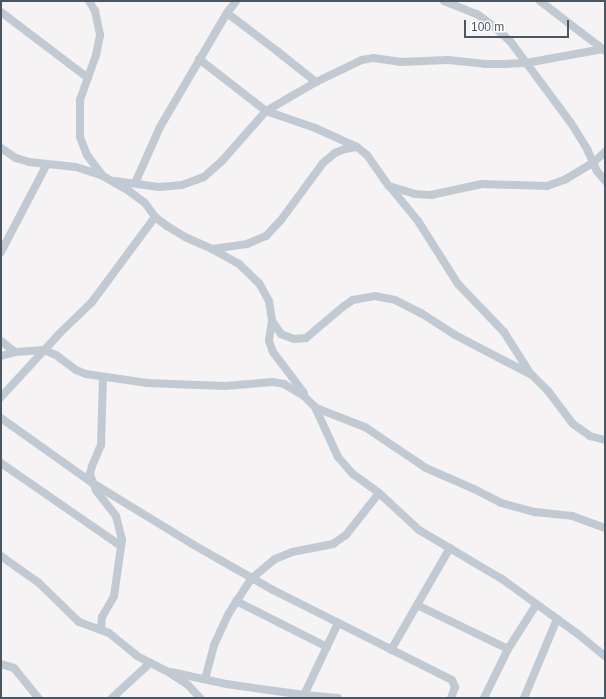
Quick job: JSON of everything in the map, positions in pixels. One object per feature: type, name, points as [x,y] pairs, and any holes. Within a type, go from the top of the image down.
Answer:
[{"type":"street","points":[[89,1],[96,11],[100,35],[96,55],[80,100],[80,137],[87,155],[103,176]]},
{"type":"street","points":[[135,183],[160,127],[199,59],[236,1]]},
{"type":"street","points":[[444,1],[477,14],[510,41],[570,123],[587,149],[593,163],[605,182]]},
{"type":"street","points":[[540,1],[604,50]]},
{"type":"street","points":[[1,12],[88,78]]},
{"type":"street","points":[[227,13],[316,82]]},
{"type":"street","points":[[113,181],[159,187],[182,185],[204,177],[222,161],[266,110],[316,82],[362,60],[373,58],[400,62],[448,60],[485,64],[526,63],[604,50]]},
{"type":"street","points":[[199,59],[266,110],[315,128],[357,147],[367,154],[389,186],[418,221],[458,284],[504,332],[532,375],[548,391],[573,424],[590,436],[605,440]]},
{"type":"street","points":[[212,249],[247,244],[266,236],[281,220],[323,163],[335,153],[345,149],[357,147]]},
{"type":"street","points":[[1,148],[16,158],[76,167],[103,176],[113,181],[145,203],[155,217],[185,238],[212,249],[239,264],[259,283],[268,301],[272,321],[269,341],[273,352],[316,408],[338,457],[345,466],[379,493],[419,530],[502,579],[605,656]]},
{"type":"street","points":[[389,186],[415,194],[431,195],[482,184],[547,186],[566,179],[593,163],[605,152]]},
{"type":"street","points":[[1,252],[48,164]]},
{"type":"street","points":[[1,397],[44,350],[92,302],[155,217]]},
{"type":"street","points":[[272,321],[281,334],[294,339],[306,338],[344,306],[354,300],[375,296],[385,297],[406,304],[455,335],[532,375]]},
{"type":"street","points":[[1,340],[15,352]]},
{"type":"street","points":[[1,356],[15,352],[44,350],[56,355],[76,370],[86,374],[147,383],[225,386],[273,382],[284,384],[296,390],[316,408],[365,427],[426,468],[474,489],[501,503],[535,512],[572,516],[605,528]]},
{"type":"street","points":[[101,630],[102,617],[114,596],[121,546],[120,527],[116,516],[92,482],[90,474],[101,445],[103,377]]},
{"type":"street","points":[[1,418],[92,482],[251,579],[452,680],[455,687],[451,698]]},
{"type":"street","points":[[1,463],[121,546]]},
{"type":"street","points":[[205,679],[214,645],[229,613],[251,579],[261,570],[292,552],[333,544],[346,535],[379,493]]},
{"type":"street","points":[[391,650],[450,548]]},
{"type":"street","points":[[1,556],[39,583],[79,622],[114,636],[137,656],[165,670],[188,685],[200,698]]},
{"type":"street","points":[[236,601],[327,647]]},
{"type":"street","points":[[417,605],[508,649]]},
{"type":"street","points":[[484,698],[508,649],[536,605]]},
{"type":"street","points":[[524,698],[557,619]]},
{"type":"street","points":[[304,695],[338,623]]},
{"type":"street","points":[[112,698],[150,663]]},
{"type":"street","points":[[1,664],[14,668],[38,698]]},
{"type":"street","points":[[165,670],[205,679],[304,695],[338,698]]}]
